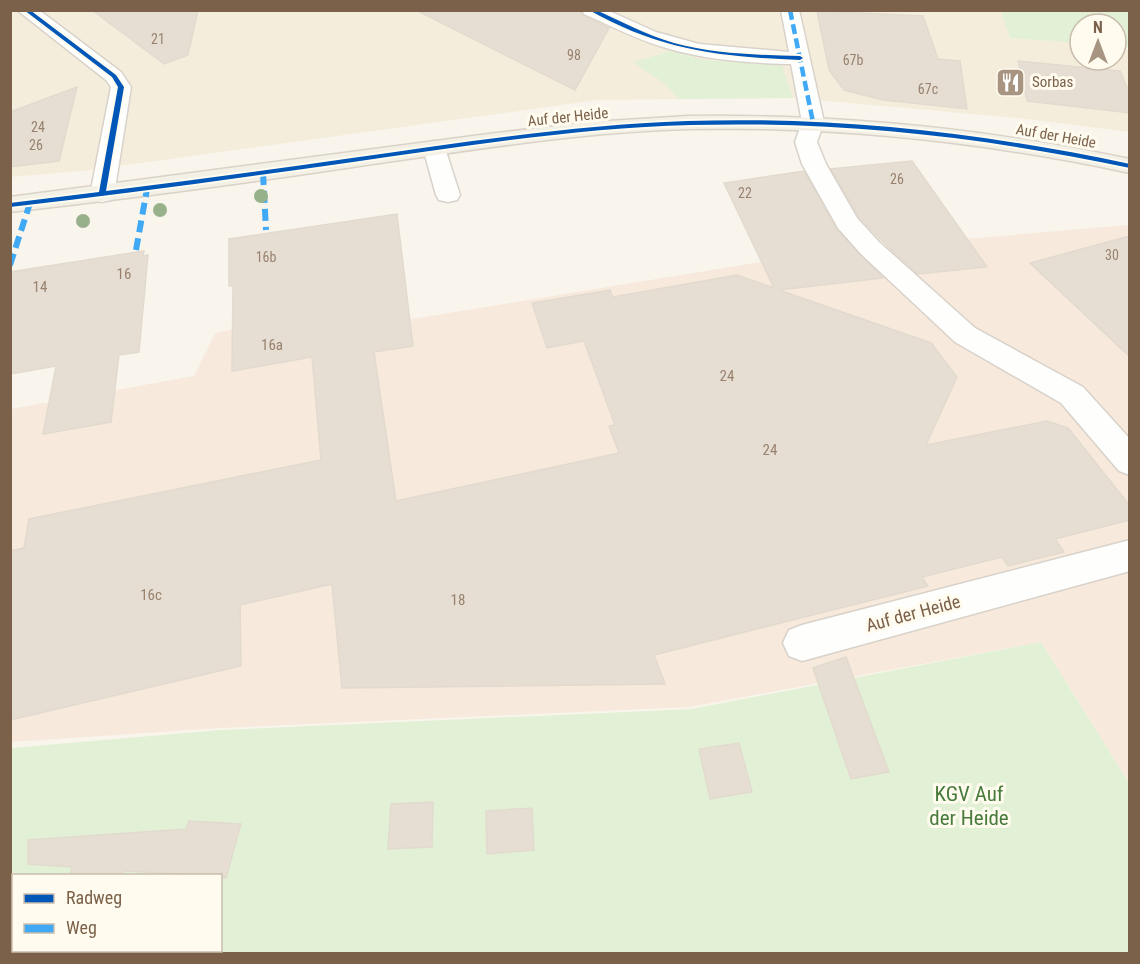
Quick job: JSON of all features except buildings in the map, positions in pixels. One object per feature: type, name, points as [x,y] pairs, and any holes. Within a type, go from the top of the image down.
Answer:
[{"type":"main road","name":"Auf der Heide","points":[[10,205],[102,195],[434,148],[595,128],[723,122],[813,122],[868,125],[951,134],[1028,146],[1130,166]]},
{"type":"street","points":[[26,10],[114,76],[121,87],[102,195]]},
{"type":"street","points":[[591,10],[657,39],[684,47],[750,57],[800,58]]},
{"type":"street","points":[[790,10],[813,122],[806,142],[814,164],[847,222],[870,248],[964,335],[1072,395],[1130,462]]},
{"type":"street","points":[[434,148],[448,195]]},
{"type":"street","name":"Auf der Heide","points":[[802,643],[1130,555]]},
{"type":"shaded area","points":[[1001,10],[1010,38],[1068,42],[1068,72],[1128,72],[1128,52],[1129,132],[1026,119],[793,98],[598,100],[83,171],[11,177],[11,11]]},
{"type":"shaded area","points":[[1129,225],[1129,783],[1041,642],[690,707],[221,728],[11,742],[11,409],[194,376],[215,333],[354,307],[357,328],[835,250]]},
{"type":"green space","points":[[1001,11],[1129,11],[1129,47],[1128,12],[1068,12],[1068,42],[1010,38]]},
{"type":"green space","points":[[671,51],[704,60],[782,65],[793,98],[679,99],[665,84],[633,62]]},
{"type":"green space","name":"KGV Auf der Heide","points":[[1041,642],[1129,783],[1129,953],[11,954],[11,748],[220,730],[691,709]]},
{"type":"marked path","points":[[790,10],[813,122]]},
{"type":"marked path","points":[[263,173],[266,230]]},
{"type":"marked path","points":[[136,250],[147,189]]},
{"type":"marked path","points":[[10,265],[30,203]]},
{"type":"cycle path","points":[[26,10],[114,76],[121,87],[102,195]]},
{"type":"cycle path","points":[[591,10],[649,36],[685,47],[728,54],[800,58]]},
{"type":"cycle path","points":[[10,205],[182,184],[496,140],[592,129],[688,123],[786,122],[885,128],[983,139],[1130,166]]},
{"type":"place","name":"Sorbas","points":[[1011,82]]}]
